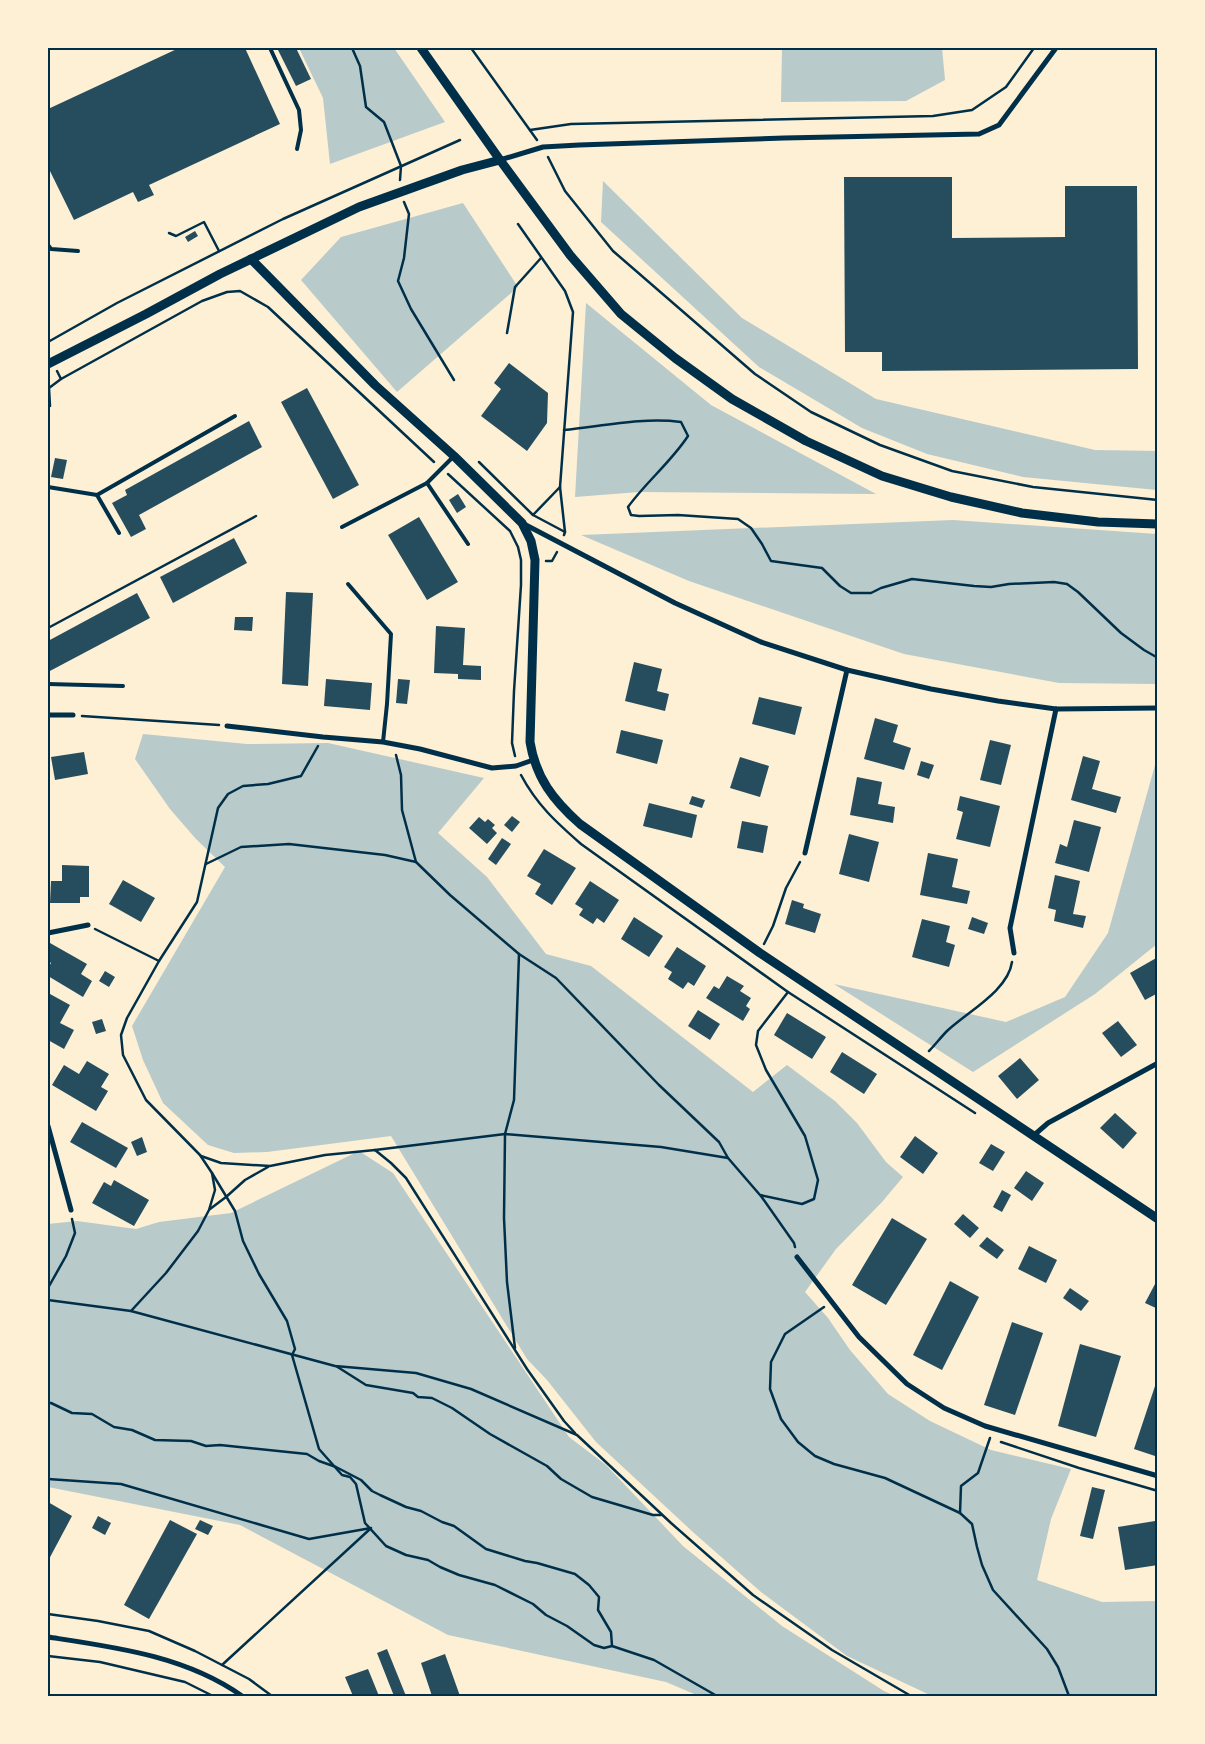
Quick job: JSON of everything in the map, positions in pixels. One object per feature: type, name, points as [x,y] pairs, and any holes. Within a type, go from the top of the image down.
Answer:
[{"type":"street","points":[[421,48],[570,255],[621,314],[675,358],[732,399],[806,441],[882,476],[951,497],[1022,513],[1098,522],[1158,524]]},
{"type":"street","points":[[50,363],[220,274],[359,206],[462,170],[543,148],[784,138],[979,134],[999,125],[1056,48]]},
{"type":"street","points":[[252,259],[375,385],[454,456],[522,523],[675,603],[761,642],[847,670],[931,689],[1056,709],[1158,708]]},
{"type":"street","points":[[522,523],[531,541],[535,560],[530,742],[533,760],[545,786],[561,807],[580,824],[760,953],[1158,1219]]},
{"type":"street","points":[[806,853],[847,670]]},
{"type":"street","points":[[1014,953],[1010,928],[1056,709]]},
{"type":"street","points":[[48,715],[73,715]]},
{"type":"street","points":[[227,726],[383,742],[492,768],[516,766],[533,760]]},
{"type":"street","points":[[48,932],[88,925]]},
{"type":"street","points":[[1033,1136],[1048,1123],[1158,1063]]},
{"type":"street","points":[[48,1126],[71,1210]]},
{"type":"street","points":[[797,1257],[859,1337],[907,1384],[944,1408],[985,1426],[1158,1476]]},
{"type":"street","points":[[48,1637],[142,1653],[184,1666],[230,1688],[242,1696]]},
{"type":"lane","points":[[270,48],[299,110],[301,130],[298,149]]},
{"type":"lane","points":[[48,245],[52,249],[78,251]]},
{"type":"lane","points":[[48,487],[97,495],[234,416]]},
{"type":"lane","points":[[342,526],[427,482],[454,456]]},
{"type":"lane","points":[[427,482],[468,544]]},
{"type":"lane","points":[[97,495],[119,534]]},
{"type":"lane","points":[[348,584],[392,634],[383,742]]},
{"type":"lane","points":[[48,684],[123,686]]},
{"type":"path","points":[[352,48],[360,66],[366,108],[384,122],[401,166],[400,191],[409,214],[404,258],[398,280],[411,309],[454,380]]},
{"type":"path","points":[[471,48],[543,148],[565,191],[614,251],[755,374],[811,412],[880,445],[952,470],[1033,487],[1158,500]]},
{"type":"path","points":[[530,130],[571,124],[933,116],[972,110],[1006,87],[1034,48]]},
{"type":"path","points":[[48,342],[117,303],[283,219],[460,140]]},
{"type":"path","points":[[169,233],[176,236],[204,222],[219,251]]},
{"type":"path","points":[[518,224],[565,291],[573,312],[560,487],[565,532],[552,561],[521,560]]},
{"type":"path","points":[[507,333],[515,287],[541,258]]},
{"type":"path","points":[[48,407],[50,406],[49,388],[61,379],[202,301],[227,292],[240,291],[268,307],[510,531],[518,547],[521,560],[512,743],[516,766],[532,795],[552,819],[581,844],[788,992],[977,1114]]},
{"type":"path","points":[[50,363],[61,379]]},
{"type":"path","points":[[564,430],[664,420],[681,422],[688,436],[676,454],[638,492],[628,507],[631,515],[678,515],[738,519],[751,528],[771,561],[822,568],[840,586],[851,593],[871,593],[881,588],[912,579],[991,587],[1009,584],[1054,582],[1067,584],[1078,592],[1121,634],[1158,658]]},
{"type":"path","points":[[510,531],[537,512],[560,487]]},
{"type":"path","points":[[48,628],[256,516]]},
{"type":"path","points":[[73,715],[227,726]]},
{"type":"path","points":[[323,737],[301,776],[268,784],[244,786],[228,794],[218,808],[197,902],[159,961],[127,1018],[122,1035],[123,1055],[146,1100],[200,1155],[235,1211],[243,1240],[255,1266],[287,1321],[295,1349],[292,1355],[319,1449],[342,1475],[350,1477],[356,1484],[365,1523],[386,1546],[406,1555],[428,1560],[440,1568],[458,1575],[483,1580],[496,1585],[533,1604],[546,1615],[567,1626],[594,1645],[604,1648],[612,1646],[654,1660],[717,1696]]},
{"type":"path","points":[[393,744],[401,774],[402,810],[416,862],[450,895],[519,954],[556,978],[659,1085],[719,1142],[728,1158],[760,1195],[794,1244],[797,1257]]},
{"type":"path","points":[[206,864],[241,847],[289,844],[385,855],[416,862]]},
{"type":"path","points":[[752,967],[773,926],[786,888],[806,853]]},
{"type":"path","points":[[88,925],[159,961]]},
{"type":"path","points":[[914,1073],[921,1060],[947,1031],[1002,986],[1011,969],[1014,953]]},
{"type":"path","points":[[515,1351],[507,1282],[504,1227],[505,1134],[514,1100],[519,954]]},
{"type":"path","points":[[760,1195],[802,1204],[814,1199],[818,1180],[805,1136],[766,1070],[756,1045],[758,1031],[788,992]]},
{"type":"path","points":[[200,1155],[221,1163],[270,1166],[325,1155],[505,1134],[661,1147],[728,1158]]},
{"type":"path","points":[[375,1150],[392,1163],[406,1178],[515,1351],[564,1421],[577,1435],[662,1515],[753,1595],[832,1650],[912,1696]]},
{"type":"path","points":[[209,1210],[245,1180],[270,1166]]},
{"type":"path","points":[[131,1311],[166,1273],[198,1230],[209,1210],[215,1190],[212,1173]]},
{"type":"path","points":[[48,1288],[66,1256],[75,1233],[71,1210]]},
{"type":"path","points":[[48,1300],[131,1311],[335,1366],[416,1373],[471,1389],[577,1435]]},
{"type":"path","points":[[825,1306],[785,1334],[771,1362],[770,1389],[781,1419],[798,1442],[814,1456],[834,1464],[886,1478],[960,1513],[972,1524],[982,1565],[993,1590],[1047,1649],[1058,1667],[1069,1696]]},
{"type":"path","points":[[335,1366],[366,1385],[413,1393],[418,1397],[438,1400],[490,1434],[547,1466],[561,1479],[592,1497],[653,1515],[662,1515]]},
{"type":"path","points":[[48,1403],[72,1413],[92,1414],[114,1427],[132,1430],[155,1440],[191,1441],[206,1446],[220,1445],[307,1454],[361,1480],[372,1491],[380,1495],[454,1526],[486,1549],[525,1562],[537,1563],[576,1574],[599,1597],[598,1610],[610,1632],[612,1646]]},
{"type":"path","points":[[960,1513],[961,1486],[978,1473],[990,1438],[1078,1468],[1158,1491]]},
{"type":"path","points":[[48,1479],[120,1484],[309,1539],[371,1528]]},
{"type":"path","points":[[222,1665],[371,1528]]},
{"type":"path","points":[[48,1614],[149,1631],[222,1665],[272,1696]]},
{"type":"path","points":[[48,1656],[100,1662],[185,1682],[213,1696]]},
{"type":"shaded area","points":[[299,48],[394,48],[445,122],[330,164],[323,98]]},
{"type":"shaded area","points":[[782,48],[942,48],[945,80],[906,101],[781,102]]},
{"type":"shaded area","points":[[603,181],[742,318],[876,399],[1095,450],[1157,451],[1157,490],[1023,477],[927,454],[862,428],[759,367],[601,222]]},
{"type":"shaded area","points":[[463,203],[518,287],[397,392],[301,280],[341,237]]},
{"type":"shaded area","points":[[586,303],[711,405],[876,494],[639,492],[575,497]]},
{"type":"shaded area","points":[[953,520],[1157,534],[1157,684],[1059,683],[904,654],[689,581],[581,535]]},
{"type":"shaded area","points":[[143,734],[247,744],[328,743],[484,778],[438,833],[487,877],[546,954],[591,966],[753,1092],[787,1065],[835,1101],[857,1123],[886,1162],[903,1177],[882,1202],[836,1249],[805,1292],[828,1318],[850,1350],[888,1394],[930,1421],[991,1450],[1071,1469],[1051,1519],[1037,1580],[1102,1602],[1157,1601],[1157,1696],[932,1696],[847,1656],[761,1592],[596,1442],[547,1380],[527,1359],[391,1136],[267,1152],[234,1153],[208,1145],[163,1103],[143,1060],[132,1026],[225,867],[196,839],[170,809],[135,759]]},
{"type":"shaded area","points":[[1157,758],[1157,944],[1095,994],[973,1072],[834,984],[1006,1022],[1065,997],[1108,933]]},
{"type":"shaded area","points":[[359,1151],[393,1173],[569,1437],[606,1465],[683,1546],[782,1626],[884,1691],[895,1696],[699,1696],[666,1682],[448,1635],[240,1525],[48,1487],[48,1224],[77,1221],[136,1229],[159,1222],[231,1213]]},
{"type":"building","points":[[179,48],[245,48],[280,124],[149,185],[154,195],[138,202],[133,192],[74,220],[48,167],[48,109]]},
{"type":"building","points":[[277,48],[296,48],[311,79],[296,86]]},
{"type":"building","points":[[844,177],[952,177],[952,238],[1065,237],[1065,186],[1137,186],[1138,369],[882,371],[882,352],[845,352]]},
{"type":"building","points":[[195,231],[198,236],[188,242],[185,237]]},
{"type":"building","points":[[509,363],[548,393],[547,423],[527,451],[481,416],[501,389],[494,383]]},
{"type":"building","points":[[307,388],[359,485],[333,499],[281,402]]},
{"type":"building","points":[[249,421],[262,447],[139,515],[146,529],[131,537],[112,503],[127,495],[125,490]]},
{"type":"building","points":[[55,458],[67,460],[63,479],[51,477]]},
{"type":"building","points":[[458,494],[466,507],[457,513],[449,500]]},
{"type":"building","points":[[419,517],[458,582],[427,600],[388,535]]},
{"type":"building","points":[[234,538],[247,563],[173,603],[160,577]]},
{"type":"building","points":[[286,592],[313,593],[308,686],[282,684]]},
{"type":"building","points":[[137,593],[150,618],[48,672],[48,641]]},
{"type":"building","points":[[235,617],[253,617],[252,631],[234,630]]},
{"type":"building","points":[[436,626],[465,628],[463,665],[481,666],[481,680],[458,679],[458,674],[434,673]]},
{"type":"building","points":[[634,662],[662,669],[657,691],[669,694],[665,711],[625,701]]},
{"type":"building","points":[[326,679],[372,683],[370,710],[324,706]]},
{"type":"building","points":[[398,679],[410,680],[407,704],[396,703]]},
{"type":"building","points":[[759,697],[802,707],[795,735],[752,724]]},
{"type":"building","points":[[875,718],[898,725],[893,742],[911,748],[904,770],[864,759]]},
{"type":"building","points":[[621,730],[663,740],[657,764],[616,753]]},
{"type":"building","points":[[990,740],[1011,745],[1001,785],[980,780]]},
{"type":"building","points":[[84,752],[88,774],[55,780],[51,757]]},
{"type":"building","points":[[1083,756],[1100,761],[1092,789],[1121,797],[1116,813],[1071,800]]},
{"type":"building","points":[[740,757],[769,766],[760,797],[730,788]]},
{"type":"building","points":[[921,761],[934,765],[929,779],[917,775]]},
{"type":"building","points":[[857,777],[882,782],[878,804],[895,807],[893,823],[850,815]]},
{"type":"building","points":[[692,796],[705,800],[702,808],[689,804]]},
{"type":"building","points":[[960,796],[1000,806],[990,847],[956,839],[963,812],[957,810]]},
{"type":"building","points":[[649,803],[697,815],[692,838],[643,826]]},
{"type":"building","points":[[512,816],[520,822],[512,832],[504,825]]},
{"type":"building","points":[[479,817],[485,822],[488,819],[495,825],[492,828],[497,833],[487,844],[469,828]]},
{"type":"building","points":[[1074,820],[1101,827],[1089,872],[1055,863],[1060,844],[1067,847]]},
{"type":"building","points":[[742,821],[768,826],[763,853],[737,848]]},
{"type":"building","points":[[849,834],[879,842],[869,882],[839,874]]},
{"type":"building","points":[[502,838],[511,844],[496,865],[488,859]]},
{"type":"building","points":[[544,849],[576,868],[552,905],[535,894],[541,884],[527,876]]},
{"type":"building","points":[[928,853],[958,859],[952,887],[970,891],[967,904],[920,895]]},
{"type":"building","points":[[62,865],[89,866],[89,897],[80,897],[80,903],[50,903],[51,881],[62,881]]},
{"type":"building","points":[[1055,875],[1080,881],[1073,914],[1086,916],[1083,928],[1054,921],[1056,910],[1048,908]]},
{"type":"building","points":[[123,880],[155,898],[141,922],[109,904]]},
{"type":"building","points":[[590,881],[619,900],[604,923],[597,918],[593,924],[579,915],[583,909],[575,904]]},
{"type":"building","points":[[792,900],[804,904],[803,908],[821,914],[815,933],[785,924]]},
{"type":"building","points":[[634,917],[663,936],[649,957],[621,939]]},
{"type":"building","points":[[972,917],[988,923],[984,934],[968,929]]},
{"type":"building","points":[[922,919],[950,926],[946,942],[955,945],[949,967],[912,957]]},
{"type":"building","points":[[50,943],[87,964],[81,974],[92,981],[83,997],[48,976],[48,968],[51,963],[48,961],[48,946]]},
{"type":"building","points":[[677,947],[706,966],[694,986],[688,982],[683,989],[668,979],[672,972],[664,967]]},
{"type":"building","points":[[1158,957],[1158,993],[1145,1000],[1130,973]]},
{"type":"building","points":[[105,971],[115,977],[109,987],[99,981]]},
{"type":"building","points":[[727,976],[744,986],[740,991],[751,998],[746,1006],[750,1009],[743,1021],[706,998],[714,986],[719,989]]},
{"type":"building","points":[[50,994],[70,1005],[60,1023],[74,1030],[64,1049],[48,1040],[48,999]]},
{"type":"building","points":[[698,1010],[720,1024],[710,1040],[688,1026]]},
{"type":"building","points":[[787,1013],[826,1037],[812,1059],[774,1035]]},
{"type":"building","points":[[102,1019],[106,1031],[96,1034],[92,1022]]},
{"type":"building","points":[[1118,1021],[1137,1045],[1121,1057],[1102,1033]]},
{"type":"building","points":[[842,1052],[877,1074],[864,1094],[830,1072]]},
{"type":"building","points":[[1020,1058],[1039,1080],[1017,1099],[998,1076]]},
{"type":"building","points":[[87,1061],[109,1074],[101,1087],[108,1091],[96,1111],[52,1085],[64,1065],[79,1074]]},
{"type":"building","points":[[1115,1113],[1137,1133],[1123,1149],[1100,1128]]},
{"type":"building","points":[[82,1122],[128,1148],[116,1168],[70,1142]]},
{"type":"building","points":[[915,1136],[938,1153],[923,1174],[900,1157]]},
{"type":"building","points":[[142,1137],[147,1152],[137,1156],[131,1142]]},
{"type":"building","points":[[991,1144],[1005,1152],[993,1171],[979,1163]]},
{"type":"building","points":[[1026,1171],[1044,1183],[1032,1201],[1014,1188]]},
{"type":"building","points":[[114,1180],[149,1200],[134,1226],[92,1203],[104,1182],[111,1186]]},
{"type":"building","points":[[1002,1190],[1011,1195],[1002,1212],[993,1207]]},
{"type":"building","points":[[963,1214],[979,1228],[970,1238],[954,1224]]},
{"type":"building","points":[[892,1218],[927,1239],[886,1305],[852,1285]]},
{"type":"building","points":[[987,1237],[1004,1250],[997,1259],[979,1246]]},
{"type":"building","points":[[1029,1246],[1057,1260],[1046,1283],[1018,1269]]},
{"type":"building","points":[[950,1281],[979,1297],[942,1370],[913,1355]]},
{"type":"building","points":[[1155,1284],[1158,1286],[1158,1309],[1145,1303]]},
{"type":"building","points":[[1070,1288],[1089,1301],[1081,1311],[1063,1298]]},
{"type":"building","points":[[1012,1322],[1043,1333],[1015,1415],[984,1405]]},
{"type":"building","points":[[1080,1344],[1121,1356],[1096,1437],[1058,1426]]},
{"type":"building","points":[[1158,1380],[1158,1457],[1134,1449]]},
{"type":"building","points":[[1092,1487],[1105,1490],[1093,1539],[1080,1536]]},
{"type":"building","points":[[48,1502],[72,1516],[48,1561]]},
{"type":"building","points":[[98,1516],[111,1523],[105,1535],[92,1528]]},
{"type":"building","points":[[170,1520],[197,1534],[149,1619],[124,1605]]},
{"type":"building","points":[[200,1520],[213,1526],[208,1535],[195,1529]]},
{"type":"building","points":[[1155,1521],[1158,1536],[1158,1565],[1125,1570],[1118,1527]]},
{"type":"building","points":[[387,1649],[406,1696],[394,1696],[377,1653]]},
{"type":"building","points":[[445,1654],[460,1696],[432,1696],[421,1663]]},
{"type":"building","points":[[368,1669],[379,1696],[353,1696],[345,1677]]}]
